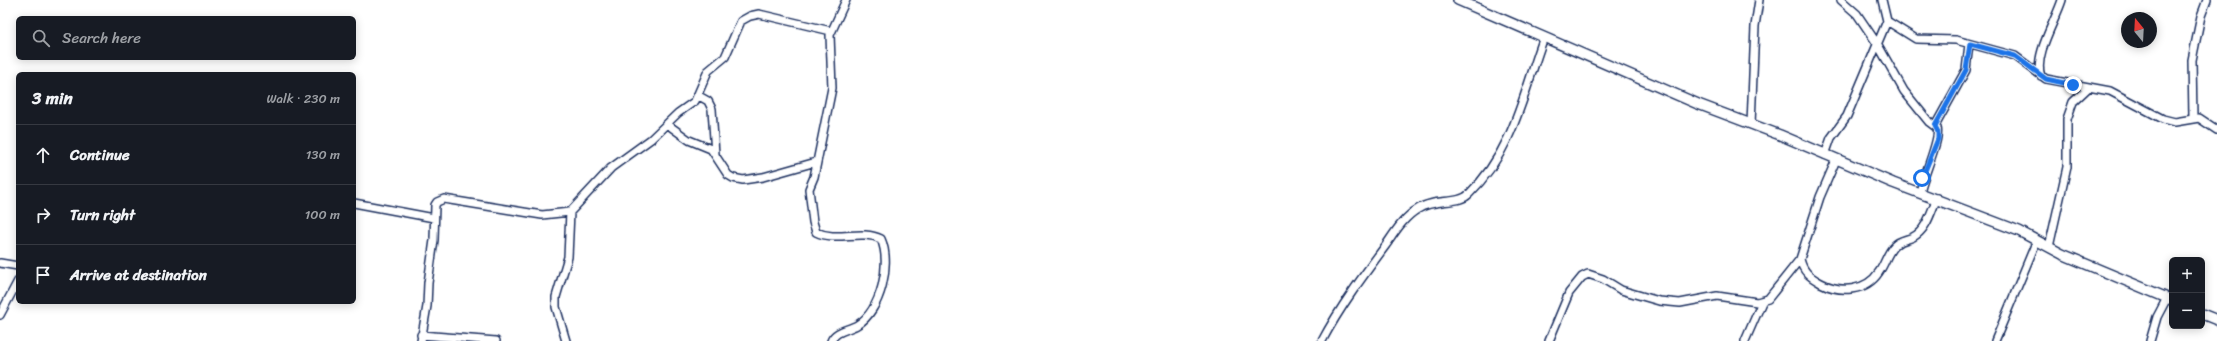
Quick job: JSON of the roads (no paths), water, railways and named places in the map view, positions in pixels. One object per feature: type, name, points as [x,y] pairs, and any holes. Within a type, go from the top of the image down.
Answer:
[{"type":"street","points":[[831,341],[836,334],[862,321],[879,296],[884,280],[885,246],[881,238],[875,236],[841,236],[816,232],[812,222],[808,196],[832,88],[829,48],[831,31],[846,0]]},
{"type":"street","points":[[1458,0],[1698,104],[1751,124],[1836,160],[2019,231],[2049,247],[2169,299]]},
{"type":"street","points":[[1751,124],[1755,26],[1759,0]]},
{"type":"street","points":[[1840,0],[1857,14],[1878,45],[1904,91],[1929,122],[1935,126],[1938,132],[1938,139],[1922,178],[1920,193]]},
{"type":"street","points":[[1825,155],[1831,138],[1847,116],[1888,20],[1882,0]]},
{"type":"street","points":[[2041,76],[2039,69],[2047,38],[2062,0]]},
{"type":"street","points":[[2193,118],[2192,60],[2201,16],[2207,0]]},
{"type":"street","points":[[566,341],[556,307],[556,297],[568,257],[570,212],[611,168],[651,139],[678,113],[691,106],[699,96],[705,75],[725,57],[741,21],[745,18],[759,14],[831,31]]},
{"type":"street","points":[[1888,20],[1916,39],[1956,40],[2015,56],[2041,76],[2056,82],[2110,91],[2163,119],[2182,121],[2193,118],[2201,119],[2217,130]]},
{"type":"street","points":[[1322,341],[1358,282],[1403,222],[1422,206],[1439,201],[1458,200],[1468,196],[1494,165],[1504,149],[1527,93],[1544,37]]},
{"type":"street","points":[[1935,126],[1966,70],[1970,44]]},
{"type":"street","points":[[2049,247],[2067,167],[2067,118],[2073,102],[2088,88]]},
{"type":"street","points":[[699,96],[708,101],[712,109],[715,154]]},
{"type":"street","points":[[667,124],[689,140],[706,146],[715,154],[728,174],[733,178],[743,180],[763,177],[816,162]]},
{"type":"street","points":[[1745,341],[1762,302],[1773,294],[1800,259],[1820,197],[1836,160]]},
{"type":"street","points":[[1800,259],[1802,267],[1808,275],[1833,289],[1849,290],[1866,284],[1879,273],[1888,253],[1896,244],[1920,233],[1925,226],[1937,198]]},
{"type":"street","points":[[496,341],[421,338],[427,306],[428,283],[434,240],[435,204],[444,199],[542,215],[570,212]]},
{"type":"street","points":[[356,203],[434,218]]},
{"type":"street","points":[[1995,341],[2037,240]]},
{"type":"street","points":[[0,263],[16,266]]},
{"type":"street","points":[[1549,341],[1567,297],[1579,280],[1588,274],[1603,279],[1621,290],[1659,301],[1680,302],[1717,296],[1762,302]]},
{"type":"street","points":[[0,315],[16,285]]},
{"type":"street","points":[[2150,341],[2157,317],[2169,300]]},
{"type":"street","points":[[2205,315],[2217,320]]}]
